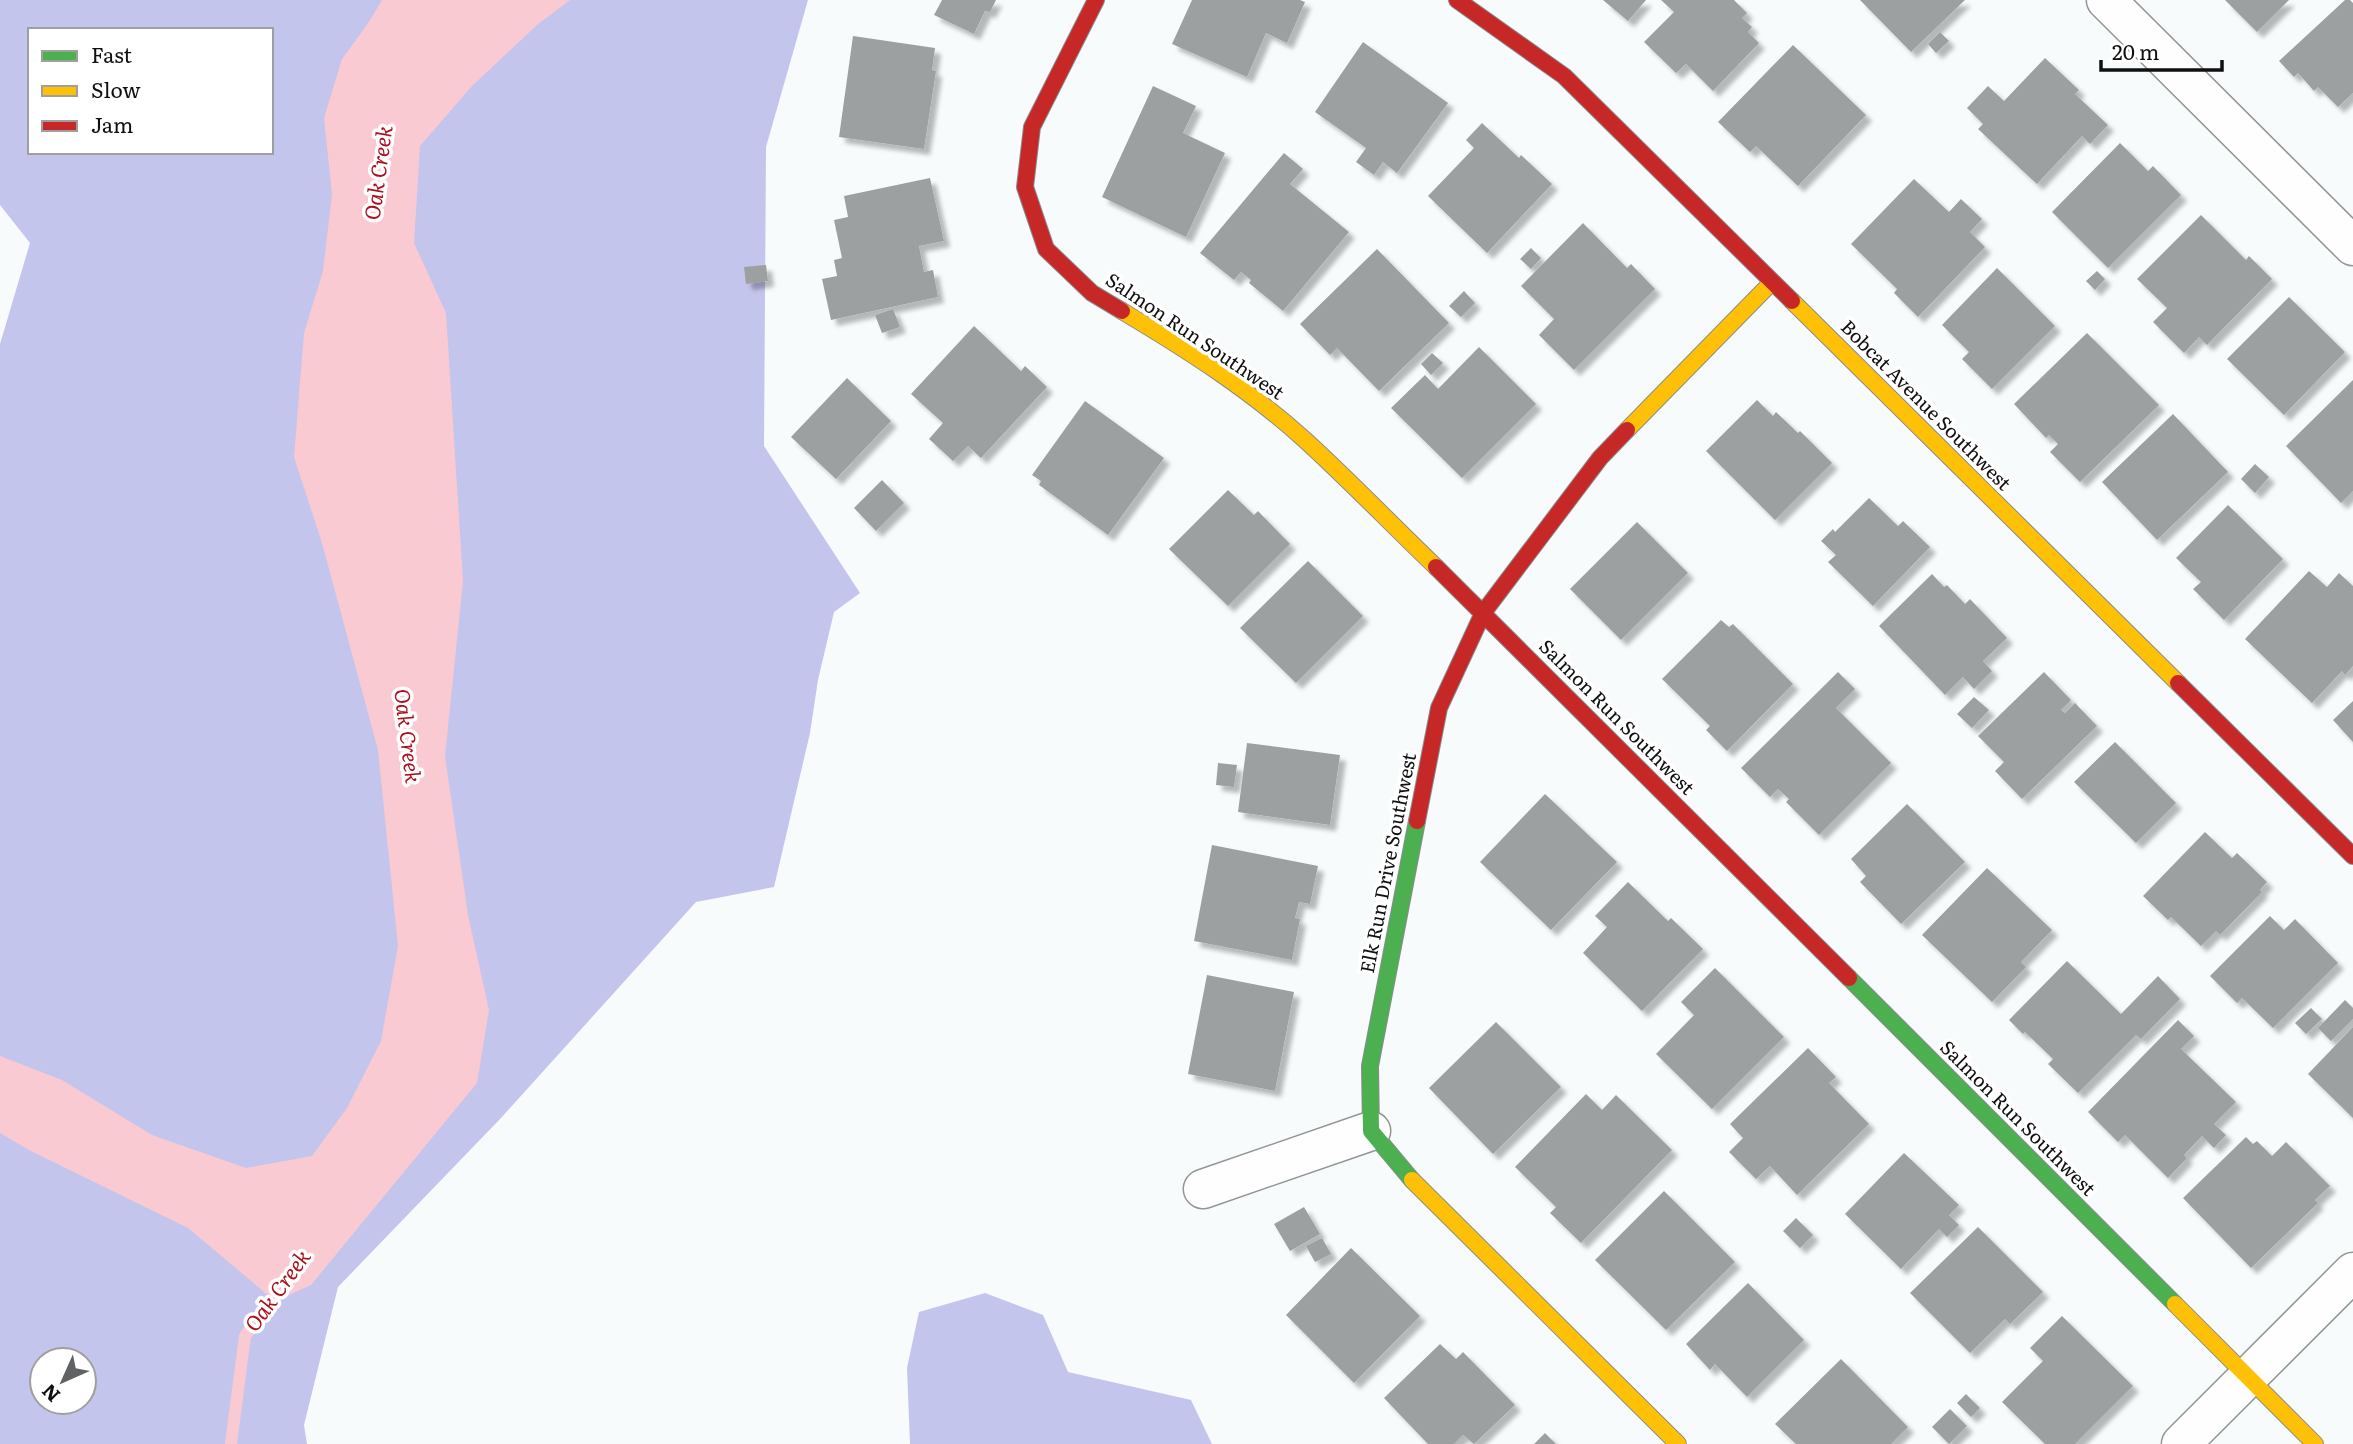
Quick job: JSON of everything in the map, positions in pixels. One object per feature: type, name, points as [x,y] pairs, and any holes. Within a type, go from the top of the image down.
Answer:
[{"type":"street","name":"Salmon Run Southwest","points":[[1096,0],[1032,127],[1025,187],[1046,249],[1092,293],[1161,334],[1249,394],[1305,440],[1483,613],[2315,1444]]},
{"type":"street","name":"Bobcat Avenue Southwest","points":[[1457,0],[1564,76],[2353,856]]},
{"type":"street","points":[[2106,0],[2353,246]]},
{"type":"street","name":"Elk Run Drive Southwest","points":[[1371,1131],[1370,1066],[1439,708],[1483,613],[1600,458],[1772,282]]},
{"type":"street","points":[[1203,1189],[1371,1131],[1413,1181],[1678,1444]]},
{"type":"street","points":[[2181,1444],[2353,1272]]},
{"type":"shaded area","points":[[0,0],[808,0],[766,147],[764,446],[860,593],[834,612],[818,680],[810,733],[774,887],[696,902],[501,1118],[338,1287],[304,1425],[307,1444],[0,1444],[0,344],[30,243],[0,205]]},
{"type":"shaded area","points":[[985,1293],[1043,1315],[1068,1372],[1191,1400],[1212,1444],[910,1444],[907,1368],[919,1312]]},
{"type":"water","points":[[382,0],[570,0],[537,25],[472,86],[420,146],[414,243],[446,313],[463,581],[445,756],[468,915],[489,1010],[477,1083],[311,1285],[275,1301],[188,1228],[0,1133],[0,1056],[62,1080],[152,1135],[246,1168],[312,1156],[347,1108],[381,1041],[398,946],[378,750],[322,543],[294,457],[304,333],[323,271],[332,194],[324,118],[342,59]]},
{"type":"building","points":[[942,0],[996,0],[990,12],[985,11],[974,34],[934,15]]},
{"type":"building","points":[[1192,0],[1305,2],[1287,43],[1266,33],[1247,77],[1172,44]]},
{"type":"building","points":[[1603,0],[1646,0],[1628,21]]},
{"type":"building","points":[[1661,0],[1734,0],[1747,13],[1742,18],[1752,27],[1748,32],[1759,43],[1713,91],[1686,64],[1676,73],[1644,42],[1674,12]]},
{"type":"building","points":[[1860,0],[1965,0],[1911,52]]},
{"type":"building","points":[[2225,0],[2289,0],[2257,32]]},
{"type":"building","points":[[2345,0],[2353,3],[2353,93],[2338,107],[2318,87],[2314,91],[2298,73],[2294,77],[2279,61]]},
{"type":"building","points":[[1940,32],[1949,41],[1936,53],[1928,44]]},
{"type":"building","points":[[853,36],[935,48],[932,70],[936,71],[924,149],[839,137]]},
{"type":"building","points":[[1363,42],[1448,103],[1397,173],[1383,162],[1374,175],[1356,162],[1366,148],[1315,112]]},
{"type":"building","points":[[1793,45],[1866,115],[1798,186],[1756,146],[1750,152],[1718,122]]},
{"type":"building","points":[[2045,58],[2079,90],[2075,94],[2108,125],[2090,144],[2082,136],[2037,184],[1978,129],[1983,124],[1967,108],[1988,86],[2004,101]]},
{"type":"building","points":[[1153,86],[1196,106],[1183,133],[1225,153],[1186,237],[1102,197]]},
{"type":"building","points":[[1482,123],[1552,184],[1487,253],[1428,196],[1474,148],[1466,140]]},
{"type":"building","points":[[2120,143],[2148,171],[2153,166],[2181,195],[2108,268],[2052,212]]},
{"type":"building","points":[[1284,153],[1303,169],[1290,184],[1349,232],[1283,311],[1249,283],[1251,280],[1241,272],[1234,280],[1200,253]]},
{"type":"building","points":[[930,178],[944,241],[919,246],[924,272],[933,270],[938,297],[831,320],[822,279],[837,276],[834,260],[842,258],[834,220],[848,217],[844,196]]},
{"type":"building","points":[[1914,179],[1949,212],[1961,199],[1982,219],[1970,232],[1985,247],[1918,317],[1894,293],[1897,289],[1851,244]]},
{"type":"building","points":[[2201,215],[2246,260],[2249,256],[2272,279],[2207,345],[2199,337],[2184,353],[2153,322],[2167,308],[2137,279]]},
{"type":"building","points":[[1583,223],[1627,268],[1631,264],[1655,289],[1574,370],[1539,335],[1554,319],[1521,286]]},
{"type":"building","points":[[1531,248],[1541,258],[1531,269],[1520,259]]},
{"type":"building","points":[[1377,249],[1449,323],[1379,391],[1337,348],[1330,355],[1300,324]]},
{"type":"building","points":[[766,265],[768,281],[746,284],[744,267]]},
{"type":"building","points":[[1997,268],[2055,326],[1992,389],[1962,359],[1969,352],[1942,325]]},
{"type":"building","points":[[2097,271],[2105,279],[2095,290],[2086,281]]},
{"type":"building","points":[[1464,291],[1475,303],[1461,317],[1449,306]]},
{"type":"building","points":[[2289,297],[2345,352],[2284,415],[2227,359]]},
{"type":"building","points":[[893,309],[900,327],[882,333],[875,315]]},
{"type":"building","points":[[974,326],[1021,371],[1025,366],[1047,387],[981,458],[968,446],[953,461],[929,439],[943,423],[911,394]]},
{"type":"building","points":[[2087,333],[2159,405],[2080,482],[2050,452],[2058,444],[2049,435],[2046,438],[2014,404]]},
{"type":"building","points":[[1479,347],[1536,404],[1462,478],[1391,408],[1425,375],[1438,389]]},
{"type":"building","points":[[1432,353],[1443,363],[1431,375],[1421,364]]},
{"type":"building","points":[[847,378],[891,421],[836,479],[791,437]]},
{"type":"building","points":[[2353,380],[2353,491],[2341,503],[2286,446]]},
{"type":"building","points":[[1757,400],[1773,416],[1776,412],[1798,433],[1800,431],[1832,463],[1775,520],[1706,451]]},
{"type":"building","points":[[1085,401],[1164,458],[1108,535],[1039,485],[1041,481],[1032,475]]},
{"type":"building","points":[[2173,414],[2228,472],[2157,540],[2102,482]]},
{"type":"building","points":[[2255,464],[2269,477],[2255,493],[2241,479]]},
{"type":"building","points":[[882,480],[904,503],[876,531],[854,508]]},
{"type":"building","points":[[1228,490],[1254,515],[1258,511],[1290,544],[1228,606],[1169,549]]},
{"type":"building","points":[[1869,498],[1898,526],[1903,521],[1930,547],[1873,606],[1828,562],[1836,555],[1821,541],[1833,529],[1835,532]]},
{"type":"building","points":[[2228,505],[2283,559],[2224,620],[2193,589],[2201,582],[2176,558]]},
{"type":"building","points":[[1637,522],[1688,573],[1621,640],[1570,589]]},
{"type":"building","points":[[1308,561],[1363,616],[1296,683],[1240,628]]},
{"type":"building","points":[[2309,571],[2327,587],[2339,573],[2353,586],[2353,666],[2345,675],[2342,671],[2312,703],[2245,639]]},
{"type":"building","points":[[1932,574],[1965,604],[1970,599],[2007,638],[1983,661],[1992,671],[1974,689],[1963,677],[1945,695],[1879,626]]},
{"type":"building","points":[[1721,620],[1729,627],[1733,624],[1793,684],[1727,751],[1706,730],[1710,726],[1662,679]]},
{"type":"building","points":[[1838,672],[1855,689],[1836,708],[1891,763],[1819,835],[1786,802],[1789,799],[1778,789],[1770,797],[1741,768]]},
{"type":"building","points":[[2044,672],[2071,700],[2061,710],[2065,713],[2075,703],[2097,726],[2022,799],[1995,771],[2004,762],[1978,736]]},
{"type":"building","points":[[1974,697],[1989,710],[1972,728],[1957,714]]},
{"type":"building","points":[[2353,701],[2353,742],[2333,720]]},
{"type":"building","points":[[2115,742],[2176,803],[2136,843],[2074,782]]},
{"type":"building","points":[[1247,743],[1340,755],[1330,825],[1238,812]]},
{"type":"building","points":[[1218,763],[1237,765],[1234,787],[1216,785]]},
{"type":"building","points":[[1545,794],[1617,862],[1551,930],[1480,862]]},
{"type":"building","points":[[1907,804],[1965,862],[1901,924],[1860,882],[1866,876],[1851,859]]},
{"type":"building","points":[[2205,832],[2232,858],[2237,853],[2267,882],[2260,890],[2262,892],[2220,935],[2216,931],[2201,946],[2171,917],[2168,920],[2143,896]]},
{"type":"building","points":[[1212,845],[1318,866],[1310,904],[1299,902],[1295,918],[1300,919],[1292,960],[1194,941]]},
{"type":"building","points":[[1987,868],[2052,930],[2021,962],[2026,967],[1992,1002],[1922,935]]},
{"type":"building","points":[[1628,882],[1668,921],[1671,918],[1703,949],[1642,1011],[1583,953],[1607,927],[1595,916]]},
{"type":"building","points":[[2270,916],[2284,930],[2295,919],[2338,963],[2273,1028],[2242,998],[2237,1003],[2210,976]]},
{"type":"building","points":[[2067,961],[2121,1014],[2158,976],[2180,999],[2141,1039],[2136,1035],[2078,1093],[2048,1064],[2053,1059],[2009,1020]]},
{"type":"building","points":[[1715,968],[1784,1037],[1712,1109],[1656,1054],[1694,1015],[1681,1002]]},
{"type":"building","points":[[1207,975],[1294,992],[1275,1091],[1188,1074]]},
{"type":"building","points":[[2345,1000],[2353,1008],[2353,1019],[2331,1041],[2318,1028]]},
{"type":"building","points":[[2311,1008],[2322,1019],[2306,1034],[2295,1023]]},
{"type":"building","points":[[2178,1020],[2194,1036],[2181,1049],[2236,1102],[2214,1124],[2226,1135],[2214,1148],[2202,1136],[2184,1155],[2187,1158],[2168,1178],[2125,1135],[2118,1142],[2088,1112]]},
{"type":"building","points":[[1496,1022],[1561,1087],[1493,1154],[1429,1088]]},
{"type":"building","points":[[2353,1027],[2353,1118],[2308,1074]]},
{"type":"building","points":[[1808,1048],[1836,1077],[1829,1083],[1869,1124],[1797,1195],[1770,1166],[1756,1179],[1729,1152],[1743,1138],[1730,1124]]},
{"type":"building","points":[[1586,1094],[1602,1110],[1616,1095],[1672,1150],[1581,1243],[1550,1213],[1556,1207],[1515,1167]]},
{"type":"building","points":[[2246,1137],[2253,1144],[2257,1141],[2272,1156],[2286,1142],[2330,1186],[2315,1200],[2318,1203],[2251,1268],[2183,1198]]},
{"type":"building","points":[[1904,1153],[1959,1205],[1949,1215],[1959,1225],[1947,1237],[1939,1229],[1901,1269],[1845,1214]]},
{"type":"building","points":[[1664,1191],[1735,1262],[1666,1330],[1595,1260]]},
{"type":"building","points":[[1304,1207],[1320,1234],[1290,1251],[1274,1224]]},
{"type":"building","points":[[1796,1218],[1813,1235],[1800,1248],[1783,1231]]},
{"type":"building","points":[[1978,1227],[2043,1292],[2010,1324],[2005,1319],[1970,1353],[1910,1293]]},
{"type":"building","points":[[1322,1238],[1331,1254],[1315,1262],[1306,1246]]},
{"type":"building","points":[[1351,1248],[1420,1316],[1354,1383],[1286,1315]]},
{"type":"building","points":[[1748,1283],[1804,1340],[1747,1397],[1715,1364],[1710,1370],[1686,1344]]},
{"type":"building","points":[[2062,1316],[2133,1386],[2075,1444],[2045,1444],[2002,1402],[2043,1361],[2030,1348]]},
{"type":"building","points":[[1440,1344],[1456,1359],[1463,1352],[1515,1405],[1474,1444],[1463,1435],[1454,1444],[1428,1444],[1384,1398]]},
{"type":"building","points":[[1841,1359],[1908,1427],[1891,1444],[1796,1444],[1775,1424]]},
{"type":"building","points":[[1966,1394],[1980,1408],[1971,1417],[1957,1403]]},
{"type":"building","points":[[1950,1409],[1967,1426],[1949,1444],[1932,1427]]},
{"type":"building","points":[[1545,1433],[1556,1444],[1534,1444]]},
{"type":"waterway","name":"Oak Creek","points":[[231,1444],[245,1336],[282,1286]]},
{"type":"traffic: fast","points":[[1412,1180],[1371,1131],[1370,1066],[1417,821]]},
{"type":"traffic: fast","points":[[1849,978],[2175,1304]]},
{"type":"traffic: slow","points":[[1627,430],[1772,282]]},
{"type":"traffic: slow","points":[[1792,301],[2178,683]]},
{"type":"traffic: slow","points":[[1122,311],[1217,371],[1262,404],[1305,440],[1436,567]]},
{"type":"traffic: slow","points":[[1412,1180],[1678,1444]]},
{"type":"traffic: slow","points":[[2175,1304],[2315,1444]]},
{"type":"traffic: jam","points":[[1096,0],[1032,127],[1025,187],[1046,249],[1092,293],[1122,311]]},
{"type":"traffic: jam","points":[[1457,0],[1564,76],[1792,301]]},
{"type":"traffic: jam","points":[[1417,821],[1439,708],[1483,613],[1600,458],[1627,430]]},
{"type":"traffic: jam","points":[[1436,567],[1849,978]]},
{"type":"traffic: jam","points":[[2178,683],[2353,856]]}]
